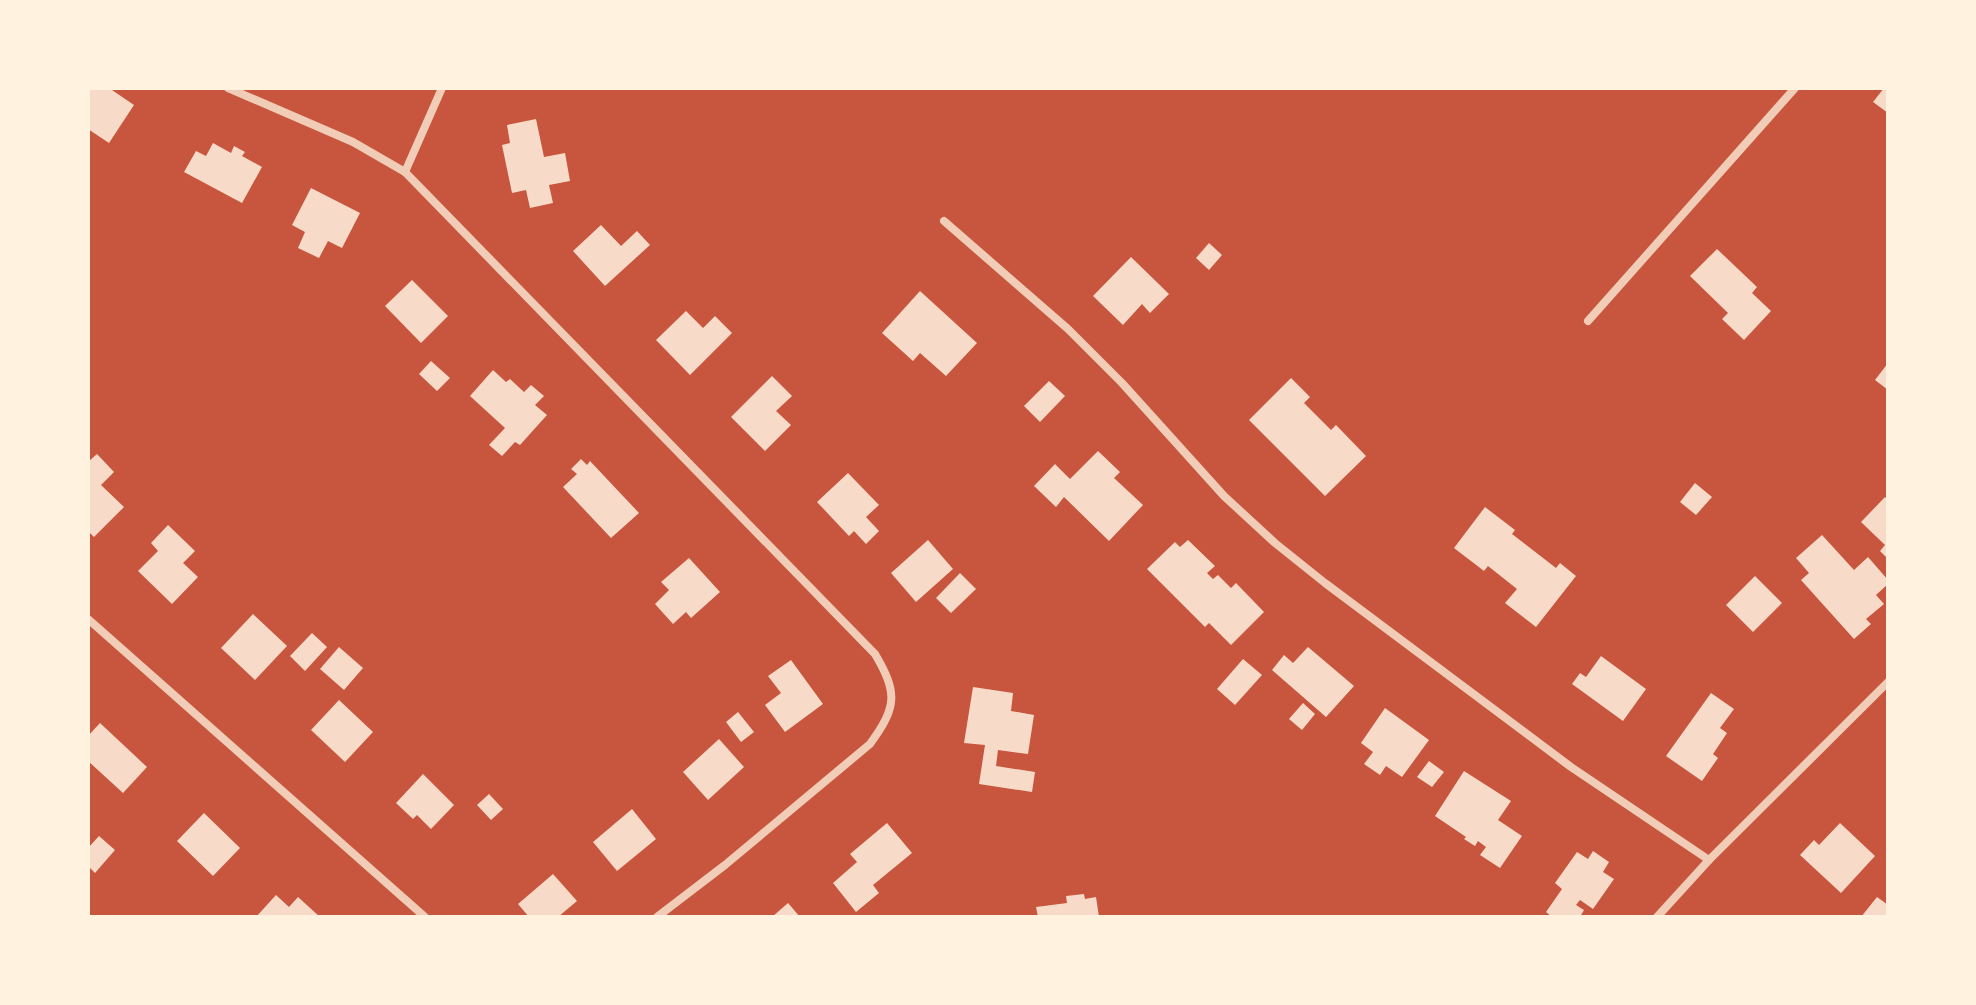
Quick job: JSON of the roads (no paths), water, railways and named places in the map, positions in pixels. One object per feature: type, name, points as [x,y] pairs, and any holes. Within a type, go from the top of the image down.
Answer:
[{"type":"street","points":[[228,88],[353,142],[405,172],[875,654],[889,678],[892,703],[885,724],[870,744],[725,865],[657,917]]},
{"type":"street","points":[[405,172],[442,88]]},
{"type":"street","points":[[1588,321],[1795,88]]},
{"type":"street","points":[[944,221],[1068,329],[1122,383],[1224,496],[1275,543],[1571,767],[1709,860]]},
{"type":"street","points":[[88,619],[425,917]]},
{"type":"street","points":[[1657,917],[1709,860],[1888,682]]}]
